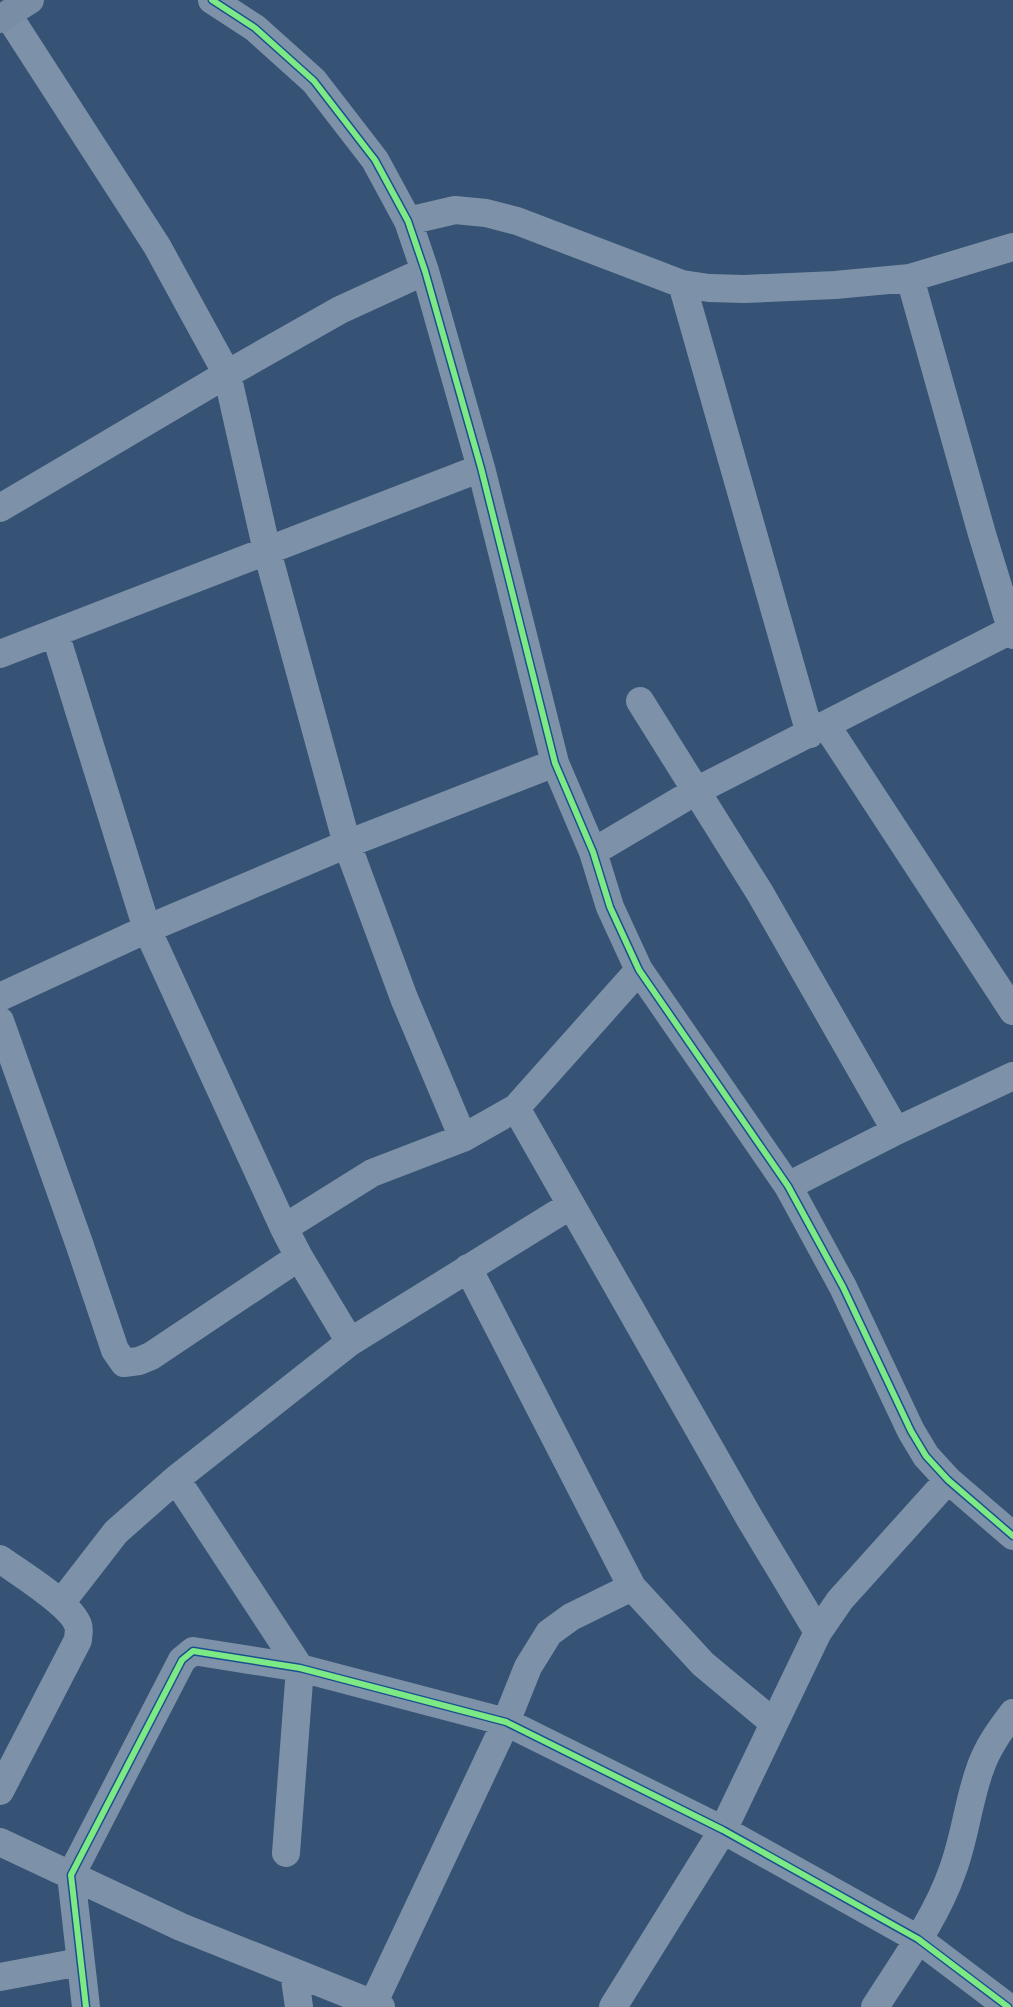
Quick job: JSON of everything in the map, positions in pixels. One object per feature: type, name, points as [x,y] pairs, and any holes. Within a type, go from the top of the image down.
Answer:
[{"type":"street","points":[[212,0],[255,28],[314,81],[374,160],[408,221],[425,271],[481,468],[555,763],[593,852],[610,907],[639,970],[788,1186],[842,1287],[911,1432],[926,1456],[948,1480],[1013,1536]]},
{"type":"street","points":[[13,11],[157,246],[227,374],[267,551],[347,844],[404,998],[463,1138]]},
{"type":"street","points":[[408,221],[455,210],[486,213],[517,221],[682,284],[709,288],[744,289],[835,285],[910,278],[1013,247]]},
{"type":"street","points":[[3,501],[340,310],[425,271]]},
{"type":"street","points":[[593,852],[696,791],[1012,633],[910,278]]},
{"type":"street","points":[[682,284],[818,730],[1013,1012]]},
{"type":"street","points":[[0,654],[481,468]]},
{"type":"street","points":[[55,633],[147,929],[284,1228],[299,1257],[350,1342]]},
{"type":"street","points":[[640,701],[760,893],[896,1131]]},
{"type":"street","points":[[0,997],[147,929],[347,844],[555,763]]},
{"type":"street","points":[[284,1228],[372,1173],[463,1138],[516,1108],[639,970]]},
{"type":"street","points":[[0,1021],[115,1350],[124,1363],[139,1361],[151,1356],[299,1257]]},
{"type":"street","points":[[788,1186],[896,1131],[1013,1076]]},
{"type":"street","points":[[516,1108],[750,1519],[818,1632]]},
{"type":"street","points":[[61,1603],[116,1532],[176,1479],[350,1342],[571,1205]]},
{"type":"street","points":[[468,1268],[632,1587],[703,1664],[774,1723]]},
{"type":"street","points":[[176,1479],[300,1668],[286,1853]]},
{"type":"street","points":[[613,2007],[722,1830],[818,1632],[846,1593],[948,1480]]},
{"type":"street","points":[[0,1559],[61,1603],[79,1626],[78,1640],[0,1791]]},
{"type":"street","points":[[0,1842],[181,1927],[377,2005],[506,1722],[528,1667],[549,1633],[570,1617],[632,1587]]},
{"type":"street","points":[[86,2007],[70,1874],[182,1660],[193,1651],[199,1651],[300,1668],[506,1722],[722,1830],[918,1939],[1008,2007]]},
{"type":"street","points":[[875,2007],[918,1939],[945,1891],[953,1870],[980,1769],[997,1735],[1013,1713]]},
{"type":"street","points":[[0,1977],[80,1962]]},
{"type":"street","points":[[294,1972],[299,2007]]},
{"type":"cycle path","points":[[212,0],[255,28],[314,81],[375,160],[408,221],[425,271],[481,468],[555,763],[593,852],[610,907],[639,970],[788,1186],[843,1287],[911,1431],[926,1456],[948,1480],[1013,1536]]},
{"type":"cycle path","points":[[86,2007],[71,1875],[182,1660],[193,1651],[300,1668],[506,1722],[723,1830],[918,1939],[1008,2007]]}]
